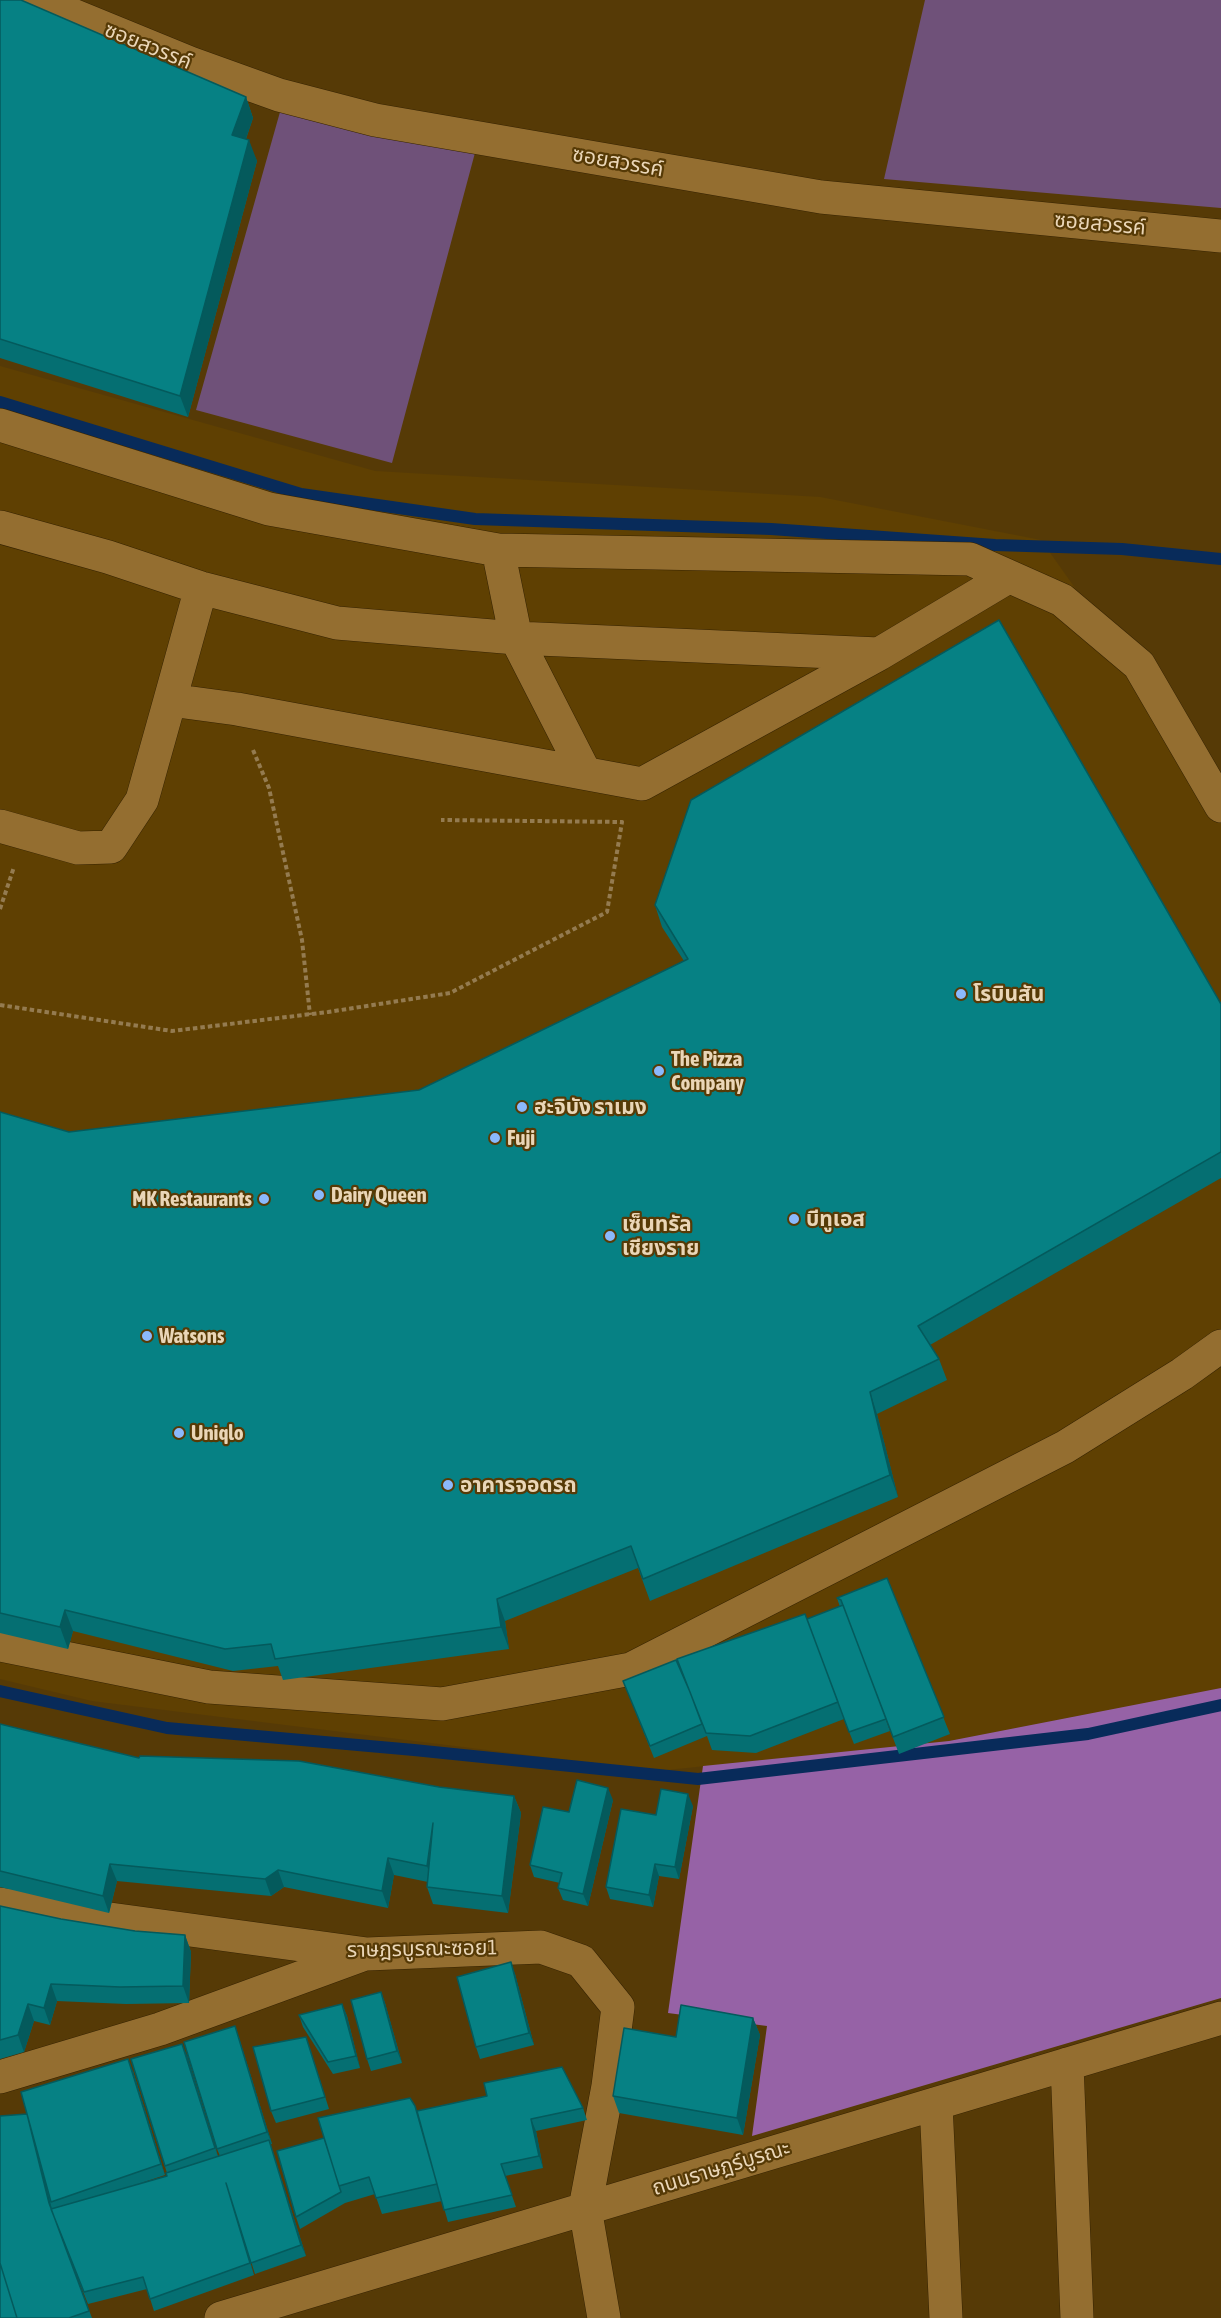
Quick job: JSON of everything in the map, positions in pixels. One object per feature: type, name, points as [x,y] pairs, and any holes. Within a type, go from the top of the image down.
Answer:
[{"type":"street","name":"ซอยสวรรค์","points":[[36,0],[189,63],[279,95],[375,120],[821,197],[1221,236]]},
{"type":"street","points":[[0,425],[269,509],[498,550],[970,559],[1062,600],[1139,665],[1221,806]]},
{"type":"street","points":[[0,527],[108,557],[201,588],[337,623],[516,638],[879,654]]},
{"type":"street","points":[[498,550],[516,638],[585,773]]},
{"type":"street","points":[[170,700],[237,709],[642,784],[879,654],[1008,577]]},
{"type":"street","points":[[0,826],[78,848],[111,847],[142,800],[201,588]]},
{"type":"street","points":[[0,1646],[209,1687],[442,1704],[631,1670],[1065,1447],[1182,1374],[1221,1346]]},
{"type":"street","name":"ราษฎรบูรณะซอย1","points":[[0,1904],[367,1954],[541,1947],[581,1961],[618,2007],[608,2086],[585,2208]]},
{"type":"street","points":[[0,2077],[160,2029],[367,1954]]},
{"type":"street","name":"ถนนราษฎร์บูรณะ","points":[[221,2318],[1221,2018]]},
{"type":"street","points":[[1067,2064],[1077,2318]]},
{"type":"street","points":[[936,2104],[946,2318]]},
{"type":"street","points":[[585,2208],[604,2318]]},
{"type":"path","points":[[269,788],[302,940],[310,1015]]},
{"type":"path","points":[[0,1005],[172,1031],[310,1015],[450,993],[607,912],[622,822],[441,820]]},
{"type":"path","points":[[0,909],[17,858]]},
{"type":"shaded area","points":[[925,0],[1221,0],[1221,208],[884,179]]},
{"type":"shaded area","points":[[280,112],[476,149],[392,463],[196,410]]},
{"type":"shaded area","name":"เซ็นทรัล เชียงราย","points":[[0,366],[375,471],[820,497],[1041,540],[1221,794],[1221,1688],[949,1741],[657,1771],[92,1701],[0,1679]]},
{"type":"shaded area","points":[[1221,1688],[1221,1998],[752,2136],[767,2026],[668,2013],[703,1766],[949,1741]]},
{"type":"building","points":[[0,0],[21,0],[246,97],[232,135],[249,140],[180,396],[0,339]]},
{"type":"building","points":[[999,620],[1221,1004],[1221,1152],[918,1326],[939,1359],[870,1392],[890,1475],[643,1579],[631,1546],[497,1599],[501,1627],[275,1659],[271,1644],[225,1649],[65,1610],[60,1627],[0,1613],[0,1112],[69,1132],[419,1090],[688,959],[655,905],[691,800]]},
{"type":"building","points":[[887,1578],[944,1717],[893,1737],[841,1600],[837,1598]]},
{"type":"building","points":[[843,1605],[886,1719],[849,1732],[807,1619]]},
{"type":"building","points":[[805,1614],[838,1702],[750,1736],[706,1733],[677,1659]]},
{"type":"building","points":[[676,1660],[702,1724],[650,1746],[623,1681]]},
{"type":"building","points":[[0,1724],[139,1758],[140,1756],[299,1761],[439,1787],[514,1796],[502,1896],[427,1887],[433,1823],[427,1866],[388,1858],[382,1891],[278,1870],[265,1879],[110,1864],[103,1896],[0,1871]]},
{"type":"building","points":[[577,1780],[608,1788],[583,1894],[558,1888],[562,1873],[530,1865],[543,1807],[569,1812]]},
{"type":"building","points":[[661,1789],[688,1794],[675,1867],[655,1864],[649,1895],[606,1887],[621,1809],[656,1815]]},
{"type":"building","points":[[0,1906],[135,1931],[185,1935],[183,1986],[120,1987],[51,1984],[44,2008],[28,2004],[18,2035],[0,2040]]},
{"type":"building","points":[[511,1962],[529,2033],[476,2047],[457,1977]]},
{"type":"building","points":[[381,1992],[397,2051],[367,2059],[351,2000]]},
{"type":"building","points":[[342,2004],[356,2056],[328,2062],[299,2015]]},
{"type":"building","points":[[681,2005],[753,2018],[737,2118],[613,2096],[624,2028],[676,2037]]},
{"type":"building","points":[[235,2026],[267,2132],[217,2149],[184,2042]]},
{"type":"building","points":[[306,2037],[325,2097],[271,2111],[253,2047]]},
{"type":"building","points":[[182,2044],[215,2148],[165,2166],[131,2059]]},
{"type":"building","points":[[128,2059],[161,2164],[51,2202],[21,2092]]},
{"type":"building","points":[[562,2067],[583,2108],[531,2119],[539,2156],[501,2164],[512,2195],[444,2210],[417,2111],[487,2096],[484,2083]]},
{"type":"building","points":[[410,2098],[415,2106],[437,2184],[376,2198],[369,2177],[339,2186],[318,2118]]},
{"type":"building","points":[[27,2114],[49,2203],[89,2311],[69,2318],[17,2318],[0,2263],[0,2116]]},
{"type":"building","points":[[324,2138],[341,2192],[296,2217],[277,2151]]},
{"type":"building","points":[[269,2140],[301,2245],[251,2263],[226,2183],[250,2263],[150,2299],[143,2277],[84,2292],[51,2209],[167,2176],[166,2173]]},
{"type":"building","points":[[0,2263],[17,2318],[0,2318]]},
{"type":"waterway","points":[[0,402],[301,494],[475,519],[771,529],[995,545],[1122,549],[1221,559]]},
{"type":"waterway","points":[[0,1691],[167,1728],[698,1779],[1088,1734],[1221,1705]]},
{"type":"place","name":"โรบินสัน","points":[[961,994]]},
{"type":"place","name":"The Pizza Company","points":[[659,1071]]},
{"type":"place","name":"ฮะจิบัง ราเมง","points":[[522,1107]]},
{"type":"place","name":"Fuji","points":[[495,1138]]},
{"type":"place","name":"Dairy Queen","points":[[319,1195]]},
{"type":"place","name":"MK Restaurants","points":[[264,1199]]},
{"type":"place","name":"บีทูเอส","points":[[794,1219]]},
{"type":"place","name":"เซ็นทรัล เชียงราย","points":[[610,1236]]},
{"type":"place","name":"Watsons","points":[[147,1336]]},
{"type":"place","name":"Uniqlo","points":[[179,1433]]},
{"type":"place","name":"อาคารจอดรถ","points":[[448,1485]]}]
